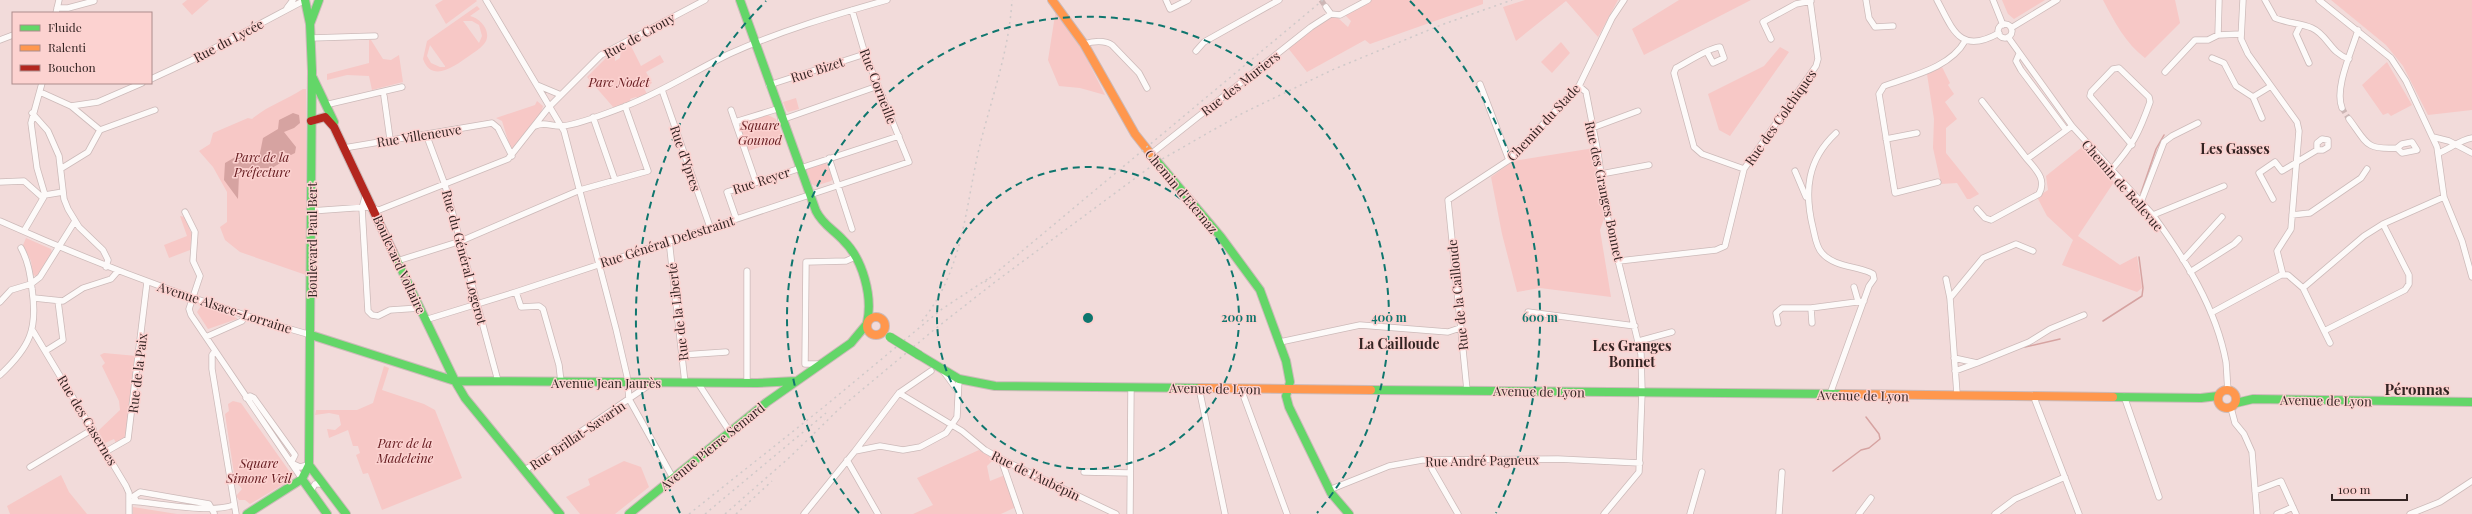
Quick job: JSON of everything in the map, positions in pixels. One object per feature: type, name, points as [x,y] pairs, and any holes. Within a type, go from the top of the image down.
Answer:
[{"type":"main road","name":"Boulevard Paul Bert","points":[[302,479],[309,465],[311,336],[312,71],[310,24],[305,0]]},
{"type":"main road","points":[[310,24],[319,0]]},
{"type":"main road","points":[[740,0],[777,108],[821,223],[847,243],[855,258],[880,318],[884,322],[880,333]]},
{"type":"main road","name":"Chemin d'Eternaz","points":[[1052,0],[1084,44],[1135,134],[1150,154],[1221,237],[1260,290],[1280,342],[1290,382],[1286,396],[1289,408],[1329,490],[1347,513]]},
{"type":"main road","name":"Boulevard Voltaire","points":[[312,71],[314,82],[344,148],[455,381],[465,398],[560,514]]},
{"type":"main road","name":"Boulevard Voltaire","points":[[311,121],[320,117],[327,118],[344,148]]},
{"type":"main road","points":[[868,292],[871,311],[867,324],[869,333],[880,333]]},
{"type":"main road","points":[[796,381],[851,343],[872,318],[880,318]]},
{"type":"main road","points":[[851,343],[880,333]]},
{"type":"main road","name":"Avenue de Lyon","points":[[880,333],[890,337],[959,379],[995,386],[1924,396],[1957,394],[2124,396],[2201,398],[2219,400],[2224,408],[2234,402],[2253,399],[2472,402]]},
{"type":"main road","name":"Avenue Alsace-Lorraine","points":[[311,336],[455,381]]},
{"type":"main road","name":"Avenue Jean Jaurès","points":[[455,381],[747,383],[761,385],[781,391]]},
{"type":"main road","name":"Avenue Jean Jaurès","points":[[761,385],[796,381]]},
{"type":"main road","name":"Avenue Pierre Semard","points":[[629,514],[770,399],[796,381]]},
{"type":"main road","points":[[761,385],[770,399]]},
{"type":"main road","points":[[2219,400],[2221,392],[2228,390],[2234,402]]},
{"type":"main road","points":[[309,465],[346,514]]},
{"type":"main road","points":[[247,514],[302,479],[328,514]]},
{"type":"street","points":[[285,10],[293,0]]},
{"type":"street","name":"Rue du Lycée","points":[[152,79],[192,60],[305,0]]},
{"type":"street","points":[[486,0],[565,135],[599,263],[627,382],[629,399],[673,478]]},
{"type":"street","name":"Rue de Crouy","points":[[512,156],[550,107],[601,55],[705,0]]},
{"type":"street","points":[[533,128],[544,123],[561,126],[625,106],[662,90],[691,73],[755,43],[852,10],[888,0]]},
{"type":"street","points":[[1166,0],[1170,9],[1188,0]]},
{"type":"street","points":[[1196,51],[1204,42],[1279,0]]},
{"type":"street","name":"Rue des Muriers","points":[[1150,154],[1311,27],[1331,14],[1340,14],[1368,0]]},
{"type":"street","name":"Chemin du Stade","points":[[1448,200],[1509,160],[1579,86],[1612,18],[1624,0]]},
{"type":"street","points":[[1866,0],[1869,18],[1875,27],[1893,26]]},
{"type":"street","points":[[1937,0],[1956,35],[1965,41],[1986,41],[1999,33],[2000,27],[2003,25]]},
{"type":"street","points":[[1993,0],[2003,25],[2011,28]]},
{"type":"street","points":[[2011,28],[2057,0]]},
{"type":"street","points":[[2218,35],[2219,0]]},
{"type":"street","points":[[2243,0],[2241,34],[2248,54],[2297,122],[2299,131],[2291,229],[2277,250],[2282,275]]},
{"type":"street","points":[[2265,0],[2275,18],[2300,26],[2312,28],[2321,34],[2334,52],[2349,59]]},
{"type":"street","points":[[2319,0],[2358,30],[2395,64],[2433,137],[2439,153],[2444,197],[2462,242],[2472,276]]},
{"type":"street","points":[[58,5],[68,8],[94,1]]},
{"type":"street","points":[[1771,39],[1763,22],[1796,4],[1810,1]]},
{"type":"street","name":"Rue des Colchiques","points":[[1619,261],[1716,250],[1725,246],[1744,169],[1816,66],[1818,59],[1810,1]]},
{"type":"street","points":[[1326,7],[1331,14]]},
{"type":"street","name":"Rue Corneille","points":[[852,10],[865,54],[909,162]]},
{"type":"street","points":[[2300,26],[2296,34],[2309,63]]},
{"type":"street","points":[[1999,33],[2002,37],[2008,37],[2011,34],[2011,28]]},
{"type":"street","points":[[2342,108],[2339,101],[2339,90],[2358,30]]},
{"type":"street","points":[[2165,72],[2195,40],[2208,40],[2218,35],[2241,34]]},
{"type":"street","points":[[0,40],[12,36]]},
{"type":"street","points":[[311,38],[375,36]]},
{"type":"street","name":"Chemin de Bellevue","points":[[2008,37],[2072,126],[2153,215],[2183,260],[2211,313],[2226,362],[2228,390]]},
{"type":"street","points":[[1938,182],[1895,193],[1879,94],[1880,88],[1946,60],[1958,53],[1965,41]]},
{"type":"street","points":[[1084,44],[1090,42],[1108,42],[1139,73],[1147,88]]},
{"type":"street","points":[[1707,52],[1676,68],[1674,73],[1694,147],[1702,154],[1744,169]]},
{"type":"street","name":"Rue Bizet","points":[[769,85],[865,54]]},
{"type":"street","points":[[2019,54],[2016,61],[2021,70],[2066,130]]},
{"type":"street","points":[[2212,58],[2224,63],[2236,86],[2253,97],[2262,118]]},
{"type":"street","points":[[2111,170],[2132,145],[2138,136],[2149,97],[2119,68],[2113,69],[2091,92],[2090,96],[2132,145]]},
{"type":"street","points":[[24,231],[44,197],[33,146],[32,113],[42,84]]},
{"type":"street","points":[[71,106],[98,102],[140,84]]},
{"type":"street","points":[[1480,84],[1509,160]]},
{"type":"street","points":[[537,85],[561,95]]},
{"type":"street","points":[[782,120],[878,86]]},
{"type":"street","name":"Rue des Granges Bonnet","points":[[1579,86],[1586,92],[1601,174],[1606,212],[1639,341],[1642,392],[1640,463]]},
{"type":"street","points":[[2253,97],[2271,86]]},
{"type":"street","points":[[325,105],[402,87]]},
{"type":"street","name":"Rue d'Ypres","points":[[662,90],[710,227]]},
{"type":"street","points":[[40,92],[71,106],[100,130]]},
{"type":"street","points":[[384,96],[390,139]]},
{"type":"street","points":[[1977,209],[1985,218],[1991,220],[2039,194],[2043,179],[1982,101]]},
{"type":"street","points":[[398,261],[461,241],[580,190],[648,171],[625,106]]},
{"type":"street","points":[[735,122],[777,108]]},
{"type":"street","points":[[100,130],[155,110]]},
{"type":"street","points":[[731,110],[756,182]]},
{"type":"street","points":[[1592,128],[1638,111]]},
{"type":"street","points":[[32,113],[48,131],[62,168],[63,192],[75,221],[103,250],[108,260],[106,267]]},
{"type":"street","points":[[593,117],[615,180]]},
{"type":"street","points":[[2349,119],[2368,145],[2377,149],[2397,148]]},
{"type":"street","points":[[2141,202],[2164,142],[2172,136],[2198,123]]},
{"type":"street","name":"Rue Villeneuve","points":[[344,148],[390,139],[494,124],[512,156]]},
{"type":"street","points":[[2027,159],[2072,126]]},
{"type":"street","points":[[62,168],[88,152],[98,137],[100,130]]},
{"type":"street","points":[[1808,201],[1810,177],[1816,159],[1823,144],[1836,133]]},
{"type":"street","points":[[1886,138],[1917,133]]},
{"type":"street","name":"Rue du Général Logerot","points":[[426,134],[446,185],[498,381]]},
{"type":"street","name":"Rue Reyer","points":[[736,218],[727,192],[899,136]]},
{"type":"street","points":[[2433,137],[2449,141],[2472,153]]},
{"type":"street","points":[[2439,153],[2456,146],[2461,140],[2472,138]]},
{"type":"street","points":[[2273,199],[2259,173],[2275,162],[2282,171],[2317,150]]},
{"type":"street","points":[[311,211],[362,208],[379,210],[446,185],[512,156]]},
{"type":"street","points":[[829,158],[852,229]]},
{"type":"street","name":"Rue Général Delestraint","points":[[426,320],[516,292],[599,263],[909,162]]},
{"type":"street","points":[[1601,174],[1649,165]]},
{"type":"street","points":[[2292,215],[2310,212],[2361,178],[2367,169]]},
{"type":"street","points":[[1795,171],[1808,201],[1817,244],[1821,253],[1830,260],[1873,274],[1874,279],[1864,300],[1830,394]]},
{"type":"street","points":[[0,182],[24,181],[44,197]]},
{"type":"street","points":[[2153,215],[2224,186]]},
{"type":"street","points":[[44,197],[63,192]]},
{"type":"street","points":[[366,194],[362,208],[368,311],[372,315],[378,316],[390,310],[420,308]]},
{"type":"street","points":[[2303,288],[2350,245],[2383,224],[2444,197]]},
{"type":"street","name":"Rue de la Cailloude","points":[[1448,200],[1467,390]]},
{"type":"street","points":[[185,212],[195,232],[193,261],[200,276],[189,309],[191,315],[302,479]]},
{"type":"street","points":[[2183,260],[2222,217]]},
{"type":"street","name":"Avenue Alsace-Lorraine","points":[[0,221],[106,267],[193,298],[311,336]]},
{"type":"street","points":[[0,302],[11,290],[32,284],[40,277],[75,221]]},
{"type":"street","points":[[2324,331],[2405,290],[2409,284],[2409,275],[2383,224]]},
{"type":"street","points":[[2190,272],[2234,244],[2239,239]]},
{"type":"street","name":"Rue de la Liberté","points":[[669,240],[685,383]]},
{"type":"street","points":[[1950,298],[1986,255],[2016,244],[2034,251]]},
{"type":"street","points":[[1,373],[14,360],[33,331],[35,321],[34,298],[29,263],[21,248]]},
{"type":"street","points":[[823,363],[805,364],[806,262],[846,261],[855,258]]},
{"type":"street","points":[[34,298],[58,301],[66,300],[88,286],[111,279],[118,271]]},
{"type":"street","points":[[747,271],[747,383]]},
{"type":"street","points":[[2211,313],[2282,275],[2288,275],[2303,288],[2330,343]]},
{"type":"street","points":[[1946,279],[1950,298],[1957,394]]},
{"type":"street","name":"Rue de la Paix","points":[[106,451],[128,439],[147,282]]},
{"type":"street","points":[[1854,287],[1858,301]]},
{"type":"street","points":[[516,292],[521,307],[539,306],[544,309],[560,365],[561,382]]},
{"type":"street","points":[[1778,323],[1776,313],[1782,308],[1811,308],[1842,305],[1864,300]]},
{"type":"street","points":[[47,350],[63,340],[58,301]]},
{"type":"street","points":[[1811,308],[1812,323]]},
{"type":"street","points":[[1528,312],[1636,326]]},
{"type":"street","points":[[206,337],[239,322],[245,315]]},
{"type":"street","points":[[1955,371],[2029,342],[2050,328],[2084,315]]},
{"type":"street","points":[[1280,342],[1360,325],[1448,332],[1460,328]]},
{"type":"street","name":"Rue des Casernes","points":[[33,331],[47,350],[127,488],[129,514]]},
{"type":"street","points":[[1639,341],[1672,332]]},
{"type":"street","points":[[215,351],[212,355],[212,369],[236,514]]},
{"type":"street","points":[[682,355],[726,352]]},
{"type":"street","points":[[1954,358],[1977,362]]},
{"type":"street","points":[[804,514],[855,451],[899,393],[932,371]]},
{"type":"street","points":[[944,371],[958,391]]},
{"type":"street","points":[[855,451],[869,447],[903,450],[920,447],[942,435],[952,426],[959,408],[959,379]]},
{"type":"street","name":"Rue Brillat-Savarin","points":[[525,470],[646,388],[648,382]]},
{"type":"street","points":[[698,383],[730,432]]},
{"type":"street","points":[[1130,514],[1131,387]]},
{"type":"street","points":[[1199,388],[1225,514]]},
{"type":"street","points":[[1241,389],[1287,514]]},
{"type":"street","name":"Rue de l'Aubépin","points":[[899,393],[939,417],[1001,460],[1116,514]]},
{"type":"street","points":[[2033,395],[2079,514]]},
{"type":"street","points":[[2124,396],[2159,497]]},
{"type":"street","points":[[2234,402],[2235,423],[2244,434],[2252,452],[2257,514]]},
{"type":"street","points":[[30,467],[93,429]]},
{"type":"street","name":"Rue André Pagneux","points":[[1329,490],[1389,466],[1422,460],[1431,461],[1441,458],[1550,459],[1640,463]]},
{"type":"street","points":[[847,460],[878,514]]},
{"type":"street","points":[[1001,460],[1020,514]]},
{"type":"street","points":[[1431,461],[1432,469],[1458,514]]},
{"type":"street","points":[[291,463],[300,467],[309,465]]},
{"type":"street","points":[[1604,514],[1639,472],[1640,463]]},
{"type":"street","points":[[1084,472],[1130,473]]},
{"type":"street","points":[[1690,514],[1702,472]]},
{"type":"street","points":[[1779,514],[1782,472]]},
{"type":"street","points":[[1995,514],[2015,499],[2065,476]]},
{"type":"street","points":[[2255,491],[2281,481],[2296,514]]},
{"type":"street","points":[[2410,514],[2430,507],[2472,481]]},
{"type":"street","points":[[311,491],[315,484],[323,484]]},
{"type":"street","points":[[136,501],[134,496],[140,492],[209,504],[214,513]]},
{"type":"street","points":[[1859,514],[1871,498]]},
{"type":"street","points":[[129,501],[214,513],[234,505]]},
{"type":"street","points":[[2277,514],[2293,507]]},
{"type":"street","points":[[2430,507],[2431,514]]},
{"type":"green space","points":[[187,0],[209,0],[192,15],[182,4]]},
{"type":"green space","points":[[443,0],[477,1],[446,24],[435,5]]},
{"type":"green space","points":[[1372,0],[1483,0],[1483,4],[1370,44],[1365,40],[1307,72],[1288,48],[1330,17],[1338,18],[1348,27],[1351,21],[1345,15]]},
{"type":"green space","points":[[1525,0],[1618,0],[1598,37],[1566,1],[1516,41],[1503,7]]},
{"type":"green space","points":[[1679,0],[1751,0],[1644,55],[1632,29]]},
{"type":"green space","points":[[2002,0],[2045,0],[2014,19],[2008,14]]},
{"type":"green space","points":[[2103,0],[2175,0],[2180,23],[2145,58],[2126,39]]},
{"type":"green space","points":[[2331,0],[2472,0],[2472,110],[2428,115],[2403,66],[2386,45]]},
{"type":"green space","points":[[477,6],[480,9],[470,16],[482,23],[487,35],[486,40],[481,47],[458,64],[444,70],[432,70],[427,66],[423,59],[427,41]],"holes":[[[463,21],[472,21],[479,25],[482,36],[479,43]],[[430,45],[445,66],[445,67],[440,67],[431,63],[427,56]]]},
{"type":"green space","points":[[1056,9],[1084,53],[1105,95],[1080,88],[1059,86],[1048,60]]},
{"type":"green space","points":[[369,40],[371,40],[383,59],[391,60],[399,55],[403,82],[372,90],[369,76],[347,75],[327,80],[327,74],[369,63]]},
{"type":"green space","name":"Parc Nodet","points":[[629,42],[641,66],[660,55],[664,62],[646,72],[652,83],[644,88],[647,94],[638,99],[636,97],[630,99],[631,102],[614,108],[587,77],[615,49],[615,61],[620,58],[621,49]]},
{"type":"green space","points":[[1561,42],[1570,53],[1552,73],[1541,62]]},
{"type":"green space","points":[[1780,47],[1789,52],[1730,136],[1719,130],[1708,94],[1764,66]]},
{"type":"green space","points":[[2387,62],[2412,105],[2391,116],[2388,113],[2383,115],[2362,85]]},
{"type":"green space","points":[[1942,67],[1950,83],[1948,85],[1954,94],[1945,102],[1957,119],[1946,128],[1946,153],[1979,194],[1970,199],[1967,199],[1957,183],[1941,184],[1933,148],[1934,119],[1927,74]]},
{"type":"green space","name":"Parc de la Préfecture","points":[[303,89],[306,89],[306,275],[240,252],[225,240],[220,227],[227,222],[227,192],[213,167],[199,151],[210,144],[213,133],[248,118],[252,119],[264,110]]},
{"type":"green space","points":[[796,98],[799,109],[788,112],[783,102]]},
{"type":"green space","points":[[537,101],[543,106],[541,113],[514,149],[511,150],[502,121],[496,118],[535,105]]},
{"type":"green space","name":"Square Gounod","points":[[768,115],[776,119],[783,139],[748,151],[741,130],[744,122]]},
{"type":"green space","points":[[2082,147],[2114,182],[2078,236],[2120,265],[2137,256],[2142,288],[2137,292],[2062,265],[2073,240],[2047,216],[2037,197],[2048,190],[2046,176]]},
{"type":"green space","points":[[1594,148],[1605,216],[1600,230],[1611,297],[1540,288],[1517,292],[1502,234],[1491,177],[1513,161]]},
{"type":"green space","points":[[825,161],[833,178],[831,181],[815,186],[810,183],[804,168]]},
{"type":"green space","points":[[180,216],[185,217],[192,235],[190,250],[169,258],[164,245],[187,236]]},
{"type":"green space","points":[[26,238],[51,249],[52,253],[38,277],[33,275],[31,261],[23,245]]},
{"type":"green space","points":[[201,306],[237,319],[208,329],[197,312]]},
{"type":"green space","points":[[104,353],[137,356],[128,433],[125,440],[116,443],[114,439],[105,443],[98,431],[120,410],[119,401],[102,366],[105,363],[100,355]]},
{"type":"green space","name":"Parc de la Madeleine","points":[[384,366],[389,368],[382,390],[424,404],[435,410],[462,478],[382,510],[368,473],[363,474],[356,455],[360,453],[358,446],[353,446],[348,430],[329,438],[327,429],[335,430],[341,425],[339,415],[329,413],[315,415],[316,410],[357,410],[373,403]]},
{"type":"green space","name":"Square Simone Veil","points":[[233,401],[241,403],[292,475],[289,481],[250,504],[245,500],[239,500],[236,496],[242,489],[235,480],[225,414],[229,411],[228,404]]},
{"type":"green space","points":[[979,450],[994,459],[987,466],[990,481],[1005,475],[1016,507],[1001,514],[913,514],[933,505],[917,478]]},
{"type":"green space","points":[[624,461],[641,467],[649,487],[615,514],[580,514],[566,497],[590,485],[588,479]]},
{"type":"green space","points":[[61,475],[69,492],[87,514],[10,514],[7,506]]},
{"type":"green space","points":[[133,507],[177,514],[133,514]]},
{"type":"shaded area","points":[[293,113],[299,115],[300,123],[294,128],[284,132],[296,147],[295,153],[291,155],[284,152],[282,162],[272,168],[242,168],[239,174],[238,199],[224,180],[225,163],[237,156],[259,158],[263,138],[278,129],[279,120]]},
{"type":"waterway","points":[[2141,193],[2156,149],[2164,135]]},
{"type":"waterway","points":[[2103,321],[2142,296],[2143,288],[2139,257]]},
{"type":"waterway","points":[[2025,347],[2060,339]]},
{"type":"waterway","points":[[1833,471],[1861,450],[1869,448],[1880,439],[1879,434],[1866,417]]},
{"type":"tunnel","points":[[1321,0],[1326,7]]},
{"type":"tunnel","points":[[2342,108],[2349,119]]},
{"type":"railway","points":[[922,321],[946,282],[960,241],[978,153],[1003,58],[1012,0]]},
{"type":"railway","points":[[985,282],[1323,0]]},
{"type":"railway","points":[[725,514],[790,457],[839,409],[935,329],[995,282],[1157,162],[1243,113],[1332,70],[1441,25],[1512,0]]},
{"type":"railway","points":[[689,514],[825,406],[942,309],[989,278]]},
{"type":"railway","points":[[705,514],[826,413]]},
{"type":"railway","points":[[736,514],[772,481]]},
{"type":"traffic: fast","points":[[247,514],[302,479],[309,465],[312,71],[310,24],[305,0]]},
{"type":"traffic: fast","points":[[310,24],[319,0]]},
{"type":"traffic: fast","points":[[740,0],[816,211],[825,223],[850,248],[861,268],[865,279],[869,302],[867,323]]},
{"type":"traffic: fast","points":[[313,78],[334,122]]},
{"type":"traffic: fast","points":[[1150,153],[1221,237],[1260,290],[1286,361],[1290,382],[1286,396],[1289,407],[1331,493],[1349,514]]},
{"type":"traffic: fast","points":[[393,252],[455,381]]},
{"type":"traffic: fast","points":[[629,514],[767,402],[851,343],[866,325]]},
{"type":"traffic: fast","points":[[311,335],[455,381],[757,383],[796,381]]},
{"type":"traffic: fast","points":[[890,337],[919,355]]},
{"type":"traffic: fast","points":[[919,355],[959,379],[995,386],[1200,388]]},
{"type":"traffic: fast","points":[[455,381],[465,398],[560,514]]},
{"type":"traffic: fast","points":[[1371,390],[1842,394]]},
{"type":"traffic: fast","points":[[2113,397],[2201,398],[2218,396]]},
{"type":"traffic: fast","points":[[2236,403],[2253,399],[2472,402]]},
{"type":"traffic: fast","points":[[309,465],[346,514]]},
{"type":"traffic: fast","points":[[302,479],[327,514]]},
{"type":"traffic: slow","points":[[1052,0],[1084,44],[1135,134],[1150,153]]},
{"type":"traffic: slow","points":[[872,317],[880,317],[885,322],[885,326],[883,333],[880,335],[872,335],[867,330],[867,322],[872,317]]},
{"type":"traffic: slow","points":[[1200,388],[1371,390]]},
{"type":"traffic: slow","points":[[2223,390],[2231,390],[2236,395],[2236,399],[2234,406],[2231,408],[2223,408],[2218,403],[2218,395],[2223,390]]},
{"type":"traffic: slow","points":[[1842,394],[2113,397]]},
{"type":"traffic: jam","points":[[311,121],[325,117],[334,127],[393,252]]},
{"type":"district","name":"Les Gasses","points":[[2235,148]]},
{"type":"district","name":"La Cailloude","points":[[1399,343]]},
{"type":"district","name":"Les Granges Bonnet","points":[[1632,354]]},
{"type":"district","name":"Péronnas","points":[[2417,389]]}]
